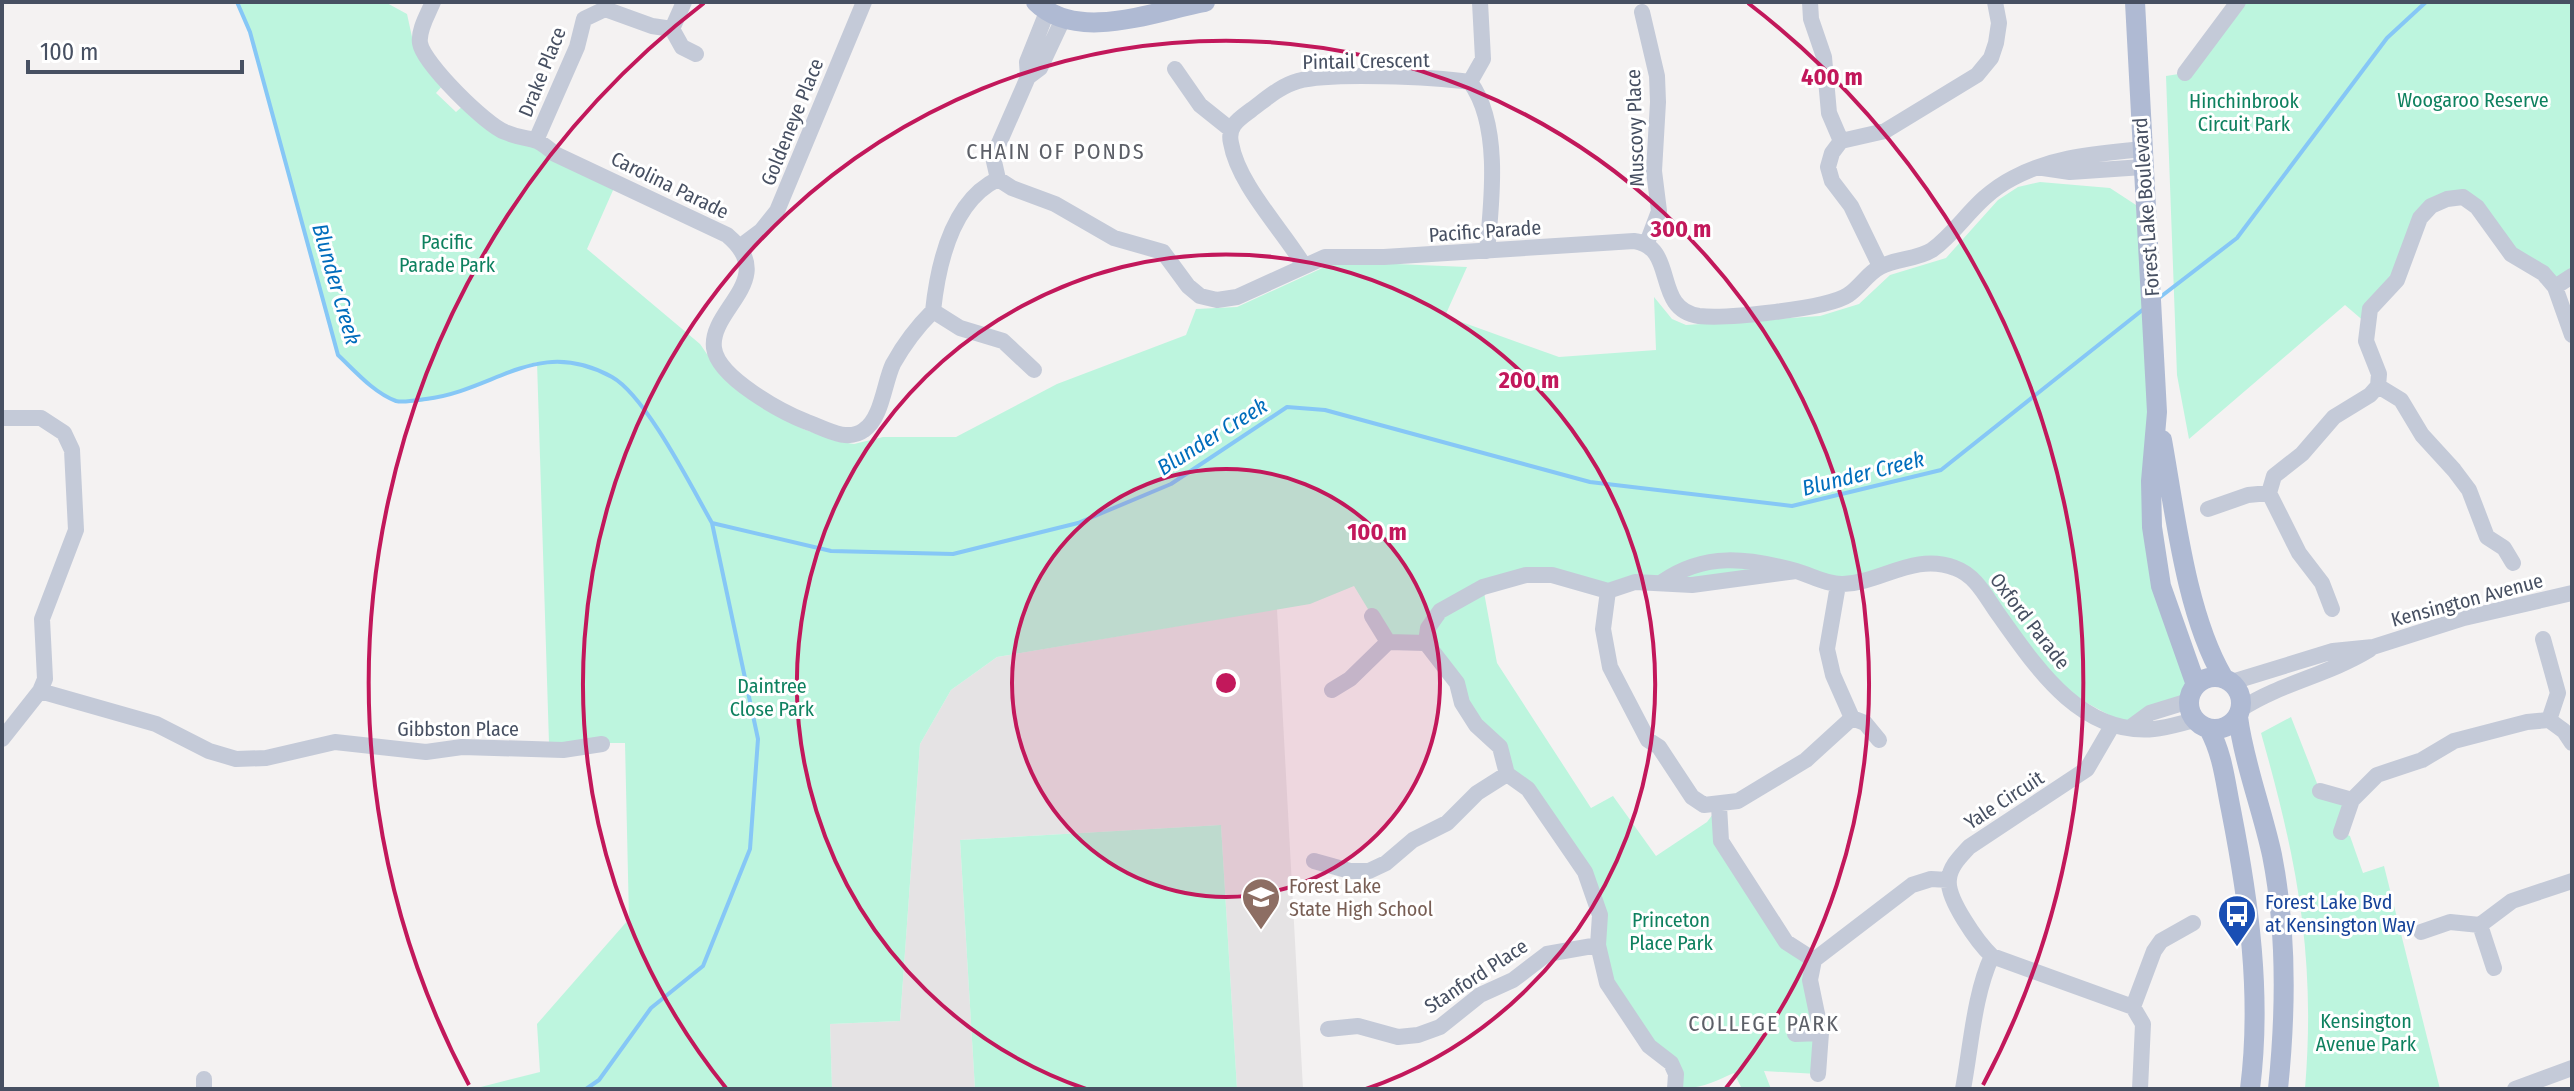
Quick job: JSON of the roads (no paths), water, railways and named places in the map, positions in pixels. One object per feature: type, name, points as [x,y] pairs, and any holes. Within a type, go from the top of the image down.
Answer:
[{"type":"main road","points":[[1049,11],[1104,21],[1205,2]]},
{"type":"main road","name":"Forest Lake Boulevard","points":[[2135,2],[2157,412],[2179,535],[2208,652],[2227,680]]},
{"type":"main road","name":"Forest Lake Boulevard","points":[[2157,412],[2151,481],[2152,527],[2161,586],[2197,709],[2222,753],[2247,894],[2254,985],[2250,1089]]},
{"type":"main road","points":[[2240,713],[2225,728],[2197,709],[2208,677],[2227,680],[2241,694],[2240,713],[2272,858],[2280,910],[2284,987],[2278,1089]]},
{"type":"street","name":"Carolina Parade","points":[[433,2],[421,29],[420,43],[427,59],[489,123],[506,133],[537,138],[555,154],[727,235],[741,246],[746,274],[737,298],[716,334],[714,348],[718,361],[759,398],[784,412],[839,434],[853,435],[866,430],[873,420],[893,364],[916,327],[933,311]]},
{"type":"street","points":[[684,2],[672,29],[682,47],[696,54]]},
{"type":"street","name":"Goldeneye Place","points":[[741,246],[761,231],[777,211],[864,2]]},
{"type":"street","points":[[1480,2],[1483,59],[1470,82],[1485,111],[1493,191],[1487,251]]},
{"type":"street","points":[[1810,2],[1811,19],[1824,57],[1829,113],[1841,141]]},
{"type":"street","points":[[1880,266],[1828,167],[1832,153],[1841,141],[1885,131],[1977,75],[1991,58],[1996,43],[1999,23],[1995,2]]},
{"type":"street","points":[[2185,73],[2238,2]]},
{"type":"street","name":"Drake Place","points":[[537,138],[577,47],[584,19],[605,9],[652,26],[672,29]]},
{"type":"street","points":[[1034,370],[1003,341],[960,328],[933,311],[937,277],[968,200],[983,186],[998,179],[993,157],[1028,77],[1027,62],[1049,11]]},
{"type":"street","name":"Muscovy Place","points":[[1642,12],[1657,76],[1658,102],[1654,171],[1659,211],[1647,243]]},
{"type":"street","points":[[1175,69],[1200,105],[1230,129],[1238,167],[1303,264]]},
{"type":"street","name":"Pintail Crescent","points":[[1230,129],[1285,85],[1301,80],[1387,77],[1470,82]]},
{"type":"street","points":[[1647,243],[1662,261],[1669,295],[1697,316],[1830,304],[1848,295],[1880,266],[1918,257],[1933,249],[1992,190],[2016,176],[2042,168],[2070,172],[2143,158]]},
{"type":"street","name":"Pacific Parade","points":[[998,179],[1055,204],[1114,238],[1163,252],[1200,296],[1217,300],[1237,297],[1303,264],[1325,257],[1647,243]]},
{"type":"street","points":[[2332,609],[2322,583],[2299,553],[2269,493],[2274,476],[2302,454],[2334,417],[2370,395],[2378,386],[2379,374],[2366,341],[2370,309],[2397,280],[2420,218],[2431,206],[2447,199],[2463,197],[2477,207],[2511,254],[2543,273],[2555,287],[2572,335]]},
{"type":"street","points":[[2555,287],[2572,276]]},
{"type":"street","points":[[2378,386],[2401,400],[2422,435],[2469,490],[2487,537],[2504,548],[2513,563]]},
{"type":"street","points":[[2,418],[29,417],[49,421],[64,433],[72,450],[76,530],[42,619],[45,679],[40,691],[2,739]]},
{"type":"street","points":[[2208,509],[2248,495],[2269,493]]},
{"type":"street","name":"Oxford Parade","points":[[1838,585],[1853,584],[1896,568],[1926,563],[1955,568],[1975,581],[2052,684],[2095,718],[2112,726],[2153,729],[2197,709]]},
{"type":"street","points":[[1675,1089],[1676,1074],[1671,1063],[1649,1046],[1607,983],[1598,945],[1600,915],[1585,872],[1528,789],[1507,774],[1500,747],[1476,725],[1462,703],[1457,683],[1426,643],[1428,628],[1440,611],[1483,587],[1526,575],[1552,575],[1608,591],[1635,582],[1692,585],[1796,571],[1838,585],[1827,649],[1833,675],[1852,718],[1865,723],[1879,740]]},
{"type":"street","points":[[1608,591],[1604,650],[1635,711],[1638,725],[1648,740],[1659,747],[1692,797],[1704,805],[1719,806],[1738,801],[1806,760],[1852,718]]},
{"type":"street","name":"Kensington Avenue","points":[[2227,680],[2333,651],[2373,647],[2464,618],[2572,593]]},
{"type":"street","points":[[1372,616],[1388,642]]},
{"type":"street","points":[[2543,639],[2558,693],[2549,720]]},
{"type":"street","points":[[1332,690],[1350,679],[1388,642],[1426,643]]},
{"type":"street","name":"Kensington Avenue","points":[[2240,713],[2265,693],[2340,667],[2373,647]]},
{"type":"street","name":"Gibbston Place","points":[[40,691],[156,724],[209,751],[236,759],[266,758],[335,742],[426,752],[462,747],[563,750],[602,744]]},
{"type":"street","points":[[2549,720],[2572,743]]},
{"type":"street","points":[[2341,832],[2352,800],[2377,775],[2422,760],[2454,741],[2527,722],[2549,720]]},
{"type":"street","name":"Yale Circuit","points":[[1948,880],[1955,862],[1969,847],[2087,769],[2112,726]]},
{"type":"street","points":[[1314,861],[1350,871],[1369,871],[1386,863],[1413,840],[1447,823],[1477,793],[1507,774]]},
{"type":"street","points":[[2320,791],[2352,800]]},
{"type":"street","points":[[1719,806],[1721,841],[1786,942],[1814,960]]},
{"type":"street","points":[[1818,1074],[1821,1033],[1810,980],[1814,960],[1912,885],[1931,879],[1948,880],[1951,896],[1981,946],[1992,956],[2133,1007],[2143,1024],[2145,1047],[2140,1089]]},
{"type":"street","points":[[2421,932],[2450,922],[2480,925],[2512,901],[2572,881]]},
{"type":"street","points":[[2133,1007],[2154,951],[2161,941],[2193,923]]},
{"type":"street","points":[[2480,925],[2494,968]]},
{"type":"street","name":"Stanford Place","points":[[1328,1029],[1358,1026],[1398,1037],[1418,1035],[1440,1027],[1471,1001],[1513,980],[1547,954],[1598,945]]},
{"type":"street","points":[[1963,1089],[1977,1017],[1980,982],[1992,956]]},
{"type":"street","points":[[1795,1034],[1821,1033]]},
{"type":"street","points":[[2515,1089],[2572,1068]]},
{"type":"waterway","name":"Blunder Creek","points":[[237,2],[250,32],[338,355],[358,374],[380,393],[403,402],[451,394],[539,364],[561,362],[585,366],[612,377],[639,403],[667,444],[712,523],[831,551],[953,554],[1078,523],[1171,484],[1287,407],[1325,410],[1590,482],[1792,506],[1941,470],[2145,308]]},
{"type":"waterway","name":"Blunder Creek","points":[[2159,298],[2237,238],[2387,38],[2426,2]]},
{"type":"waterway","points":[[586,1089],[599,1080],[651,1008],[703,966],[750,849],[758,739],[712,523]]},
{"type":"place","name":"Forest Lake State High School","points":[[1261,931]]},
{"type":"place","name":"Forest Lake Bvd at Kensington Way","points":[[2237,948]]},
{"type":"district","name":"CHAIN OF PONDS","points":[[1056,151]]},
{"type":"district","name":"COLLEGE PARK","points":[[1764,1023]]},
{"type":"park label","name":"Woogaroo Reserve","points":[[2473,100]]},
{"type":"park label","name":"Hinchinbrook Circuit Park","points":[[2244,112]]},
{"type":"park label","name":"Pacific Parade Park","points":[[447,254]]},
{"type":"park label","name":"Daintree Close Park","points":[[772,698]]},
{"type":"park label","name":"Princeton Place Park","points":[[1671,932]]},
{"type":"park label","name":"Kensington Avenue Park","points":[[2366,1032]]}]
